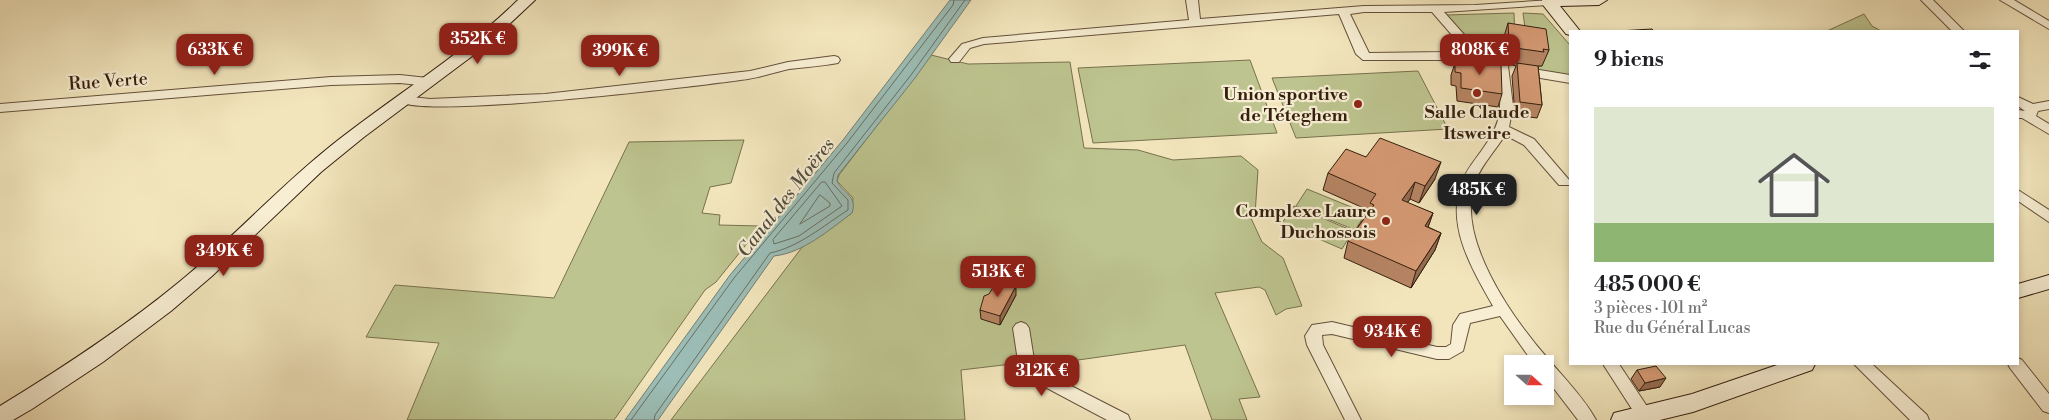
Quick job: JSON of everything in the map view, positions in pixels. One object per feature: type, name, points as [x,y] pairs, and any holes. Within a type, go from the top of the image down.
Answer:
[{"type":"main road","points":[[4,415],[120,338],[162,307],[207,270],[316,167],[486,39],[527,0]]},
{"type":"main road","points":[[1548,2],[1599,0]]},
{"type":"main road","points":[[1548,2],[1571,30]]},
{"type":"main road","points":[[2019,291],[2049,282]]},
{"type":"main road","points":[[1622,420],[1646,418],[1801,365]]},
{"type":"street","points":[[1192,0],[1195,24]]},
{"type":"street","points":[[1927,0],[1957,30]]},
{"type":"street","points":[[2006,0],[2049,26]]},
{"type":"street","points":[[956,59],[966,46],[978,41],[1343,11],[1482,8],[1514,2],[1548,2]]},
{"type":"street","points":[[1435,8],[1484,63],[1504,69],[1569,79]]},
{"type":"street","points":[[1343,11],[1362,54],[1366,57],[1446,56],[1473,52]]},
{"type":"street","points":[[403,100],[430,103],[563,96],[754,75],[788,66],[834,60]]},
{"type":"street","points":[[1504,69],[1506,117],[1502,128],[1469,179],[1463,198],[1462,216],[1473,251],[1504,309],[1537,355]]},
{"type":"street","name":"Rue Verte","points":[[0,108],[315,82],[394,79],[428,82]]},
{"type":"street","points":[[2025,112],[2049,105]]},
{"type":"street","points":[[2025,112],[2049,130]]},
{"type":"street","points":[[1502,128],[1532,144],[1564,182]]},
{"type":"street","points":[[2019,196],[2049,217]]},
{"type":"street","points":[[1353,420],[1315,345],[1313,336],[1317,329],[1332,328],[1438,353],[1449,353],[1458,347],[1461,325],[1465,318],[1504,309]]},
{"type":"street","points":[[1022,328],[1026,361],[1034,374],[1122,420]]},
{"type":"street","points":[[1612,365],[1646,418]]},
{"type":"street","points":[[1863,365],[1921,420]]},
{"type":"street","points":[[2017,365],[2049,406]]},
{"type":"street","points":[[1554,378],[1588,420]]},
{"type":"green space","points":[[1514,13],[1515,42],[1509,66],[1484,60],[1446,15]]},
{"type":"green space","points":[[1523,13],[1543,14],[1569,44],[1569,75],[1538,70],[1537,66],[1542,66],[1527,43]]},
{"type":"green space","points":[[1864,14],[1872,26],[1879,30],[1829,30]]},
{"type":"green space","points":[[931,55],[968,64],[1070,62],[1084,148],[1138,150],[1173,160],[1241,156],[1258,170],[1255,215],[1250,216],[1262,242],[1283,258],[1302,306],[1286,309],[1276,315],[1265,290],[1259,287],[1215,293],[1260,397],[1239,399],[1247,420],[1212,420],[1185,345],[1071,361],[1063,358],[961,370],[965,420],[671,420],[803,246],[852,213],[853,198],[837,181],[839,175]]},
{"type":"green space","points":[[1250,60],[1277,133],[1093,143],[1078,68]]},
{"type":"green space","name":"Union sportive de Téteghem","points":[[1418,71],[1448,129],[1296,138],[1272,78]]},
{"type":"green space","points":[[744,140],[731,183],[710,187],[702,213],[720,215],[719,225],[761,226],[716,282],[705,290],[614,420],[407,420],[439,343],[366,337],[395,285],[554,298],[629,142]]},
{"type":"green space","points":[[1307,189],[1366,213],[1355,230],[1296,206]]},
{"type":"green space","points":[[1294,206],[1353,231],[1342,249],[1282,223]]},
{"type":"water","points":[[950,0],[971,0],[915,78],[838,175],[837,181],[853,203],[852,213],[805,246],[774,256],[658,420],[625,420],[730,275],[843,140]]},
{"type":"building","points":[[1508,23],[1546,29],[1549,50],[1543,49],[1544,52],[1515,48],[1514,45],[1509,44]]},
{"type":"building","points":[[1460,59],[1501,65],[1502,94],[1461,88],[1461,73],[1455,72],[1455,63],[1460,63]]},
{"type":"building","points":[[1517,63],[1538,66],[1542,105],[1520,102]]},
{"type":"building","name":"Complexe Laure Duchossois","points":[[1380,138],[1441,162],[1425,186],[1415,182],[1402,200],[1433,213],[1425,226],[1441,233],[1416,271],[1348,241],[1374,205],[1370,203],[1376,194],[1328,173],[1346,149],[1366,157]]},
{"type":"building","points":[[997,281],[1016,286],[1000,316],[980,310],[984,296],[989,294]]},
{"type":"building","points":[[1656,366],[1666,378],[1645,383],[1637,370]]},
{"type":"place","name":"Salle Claude Itsweire","points":[[1477,93]]},
{"type":"place","name":"Union sportive de Téteghem","points":[[1358,104]]},
{"type":"place","name":"Complexe Laure Duchossois","points":[[1386,221]]},
{"type":"water label","name":"Canal des Moëres","points":[[785,197]]}]
